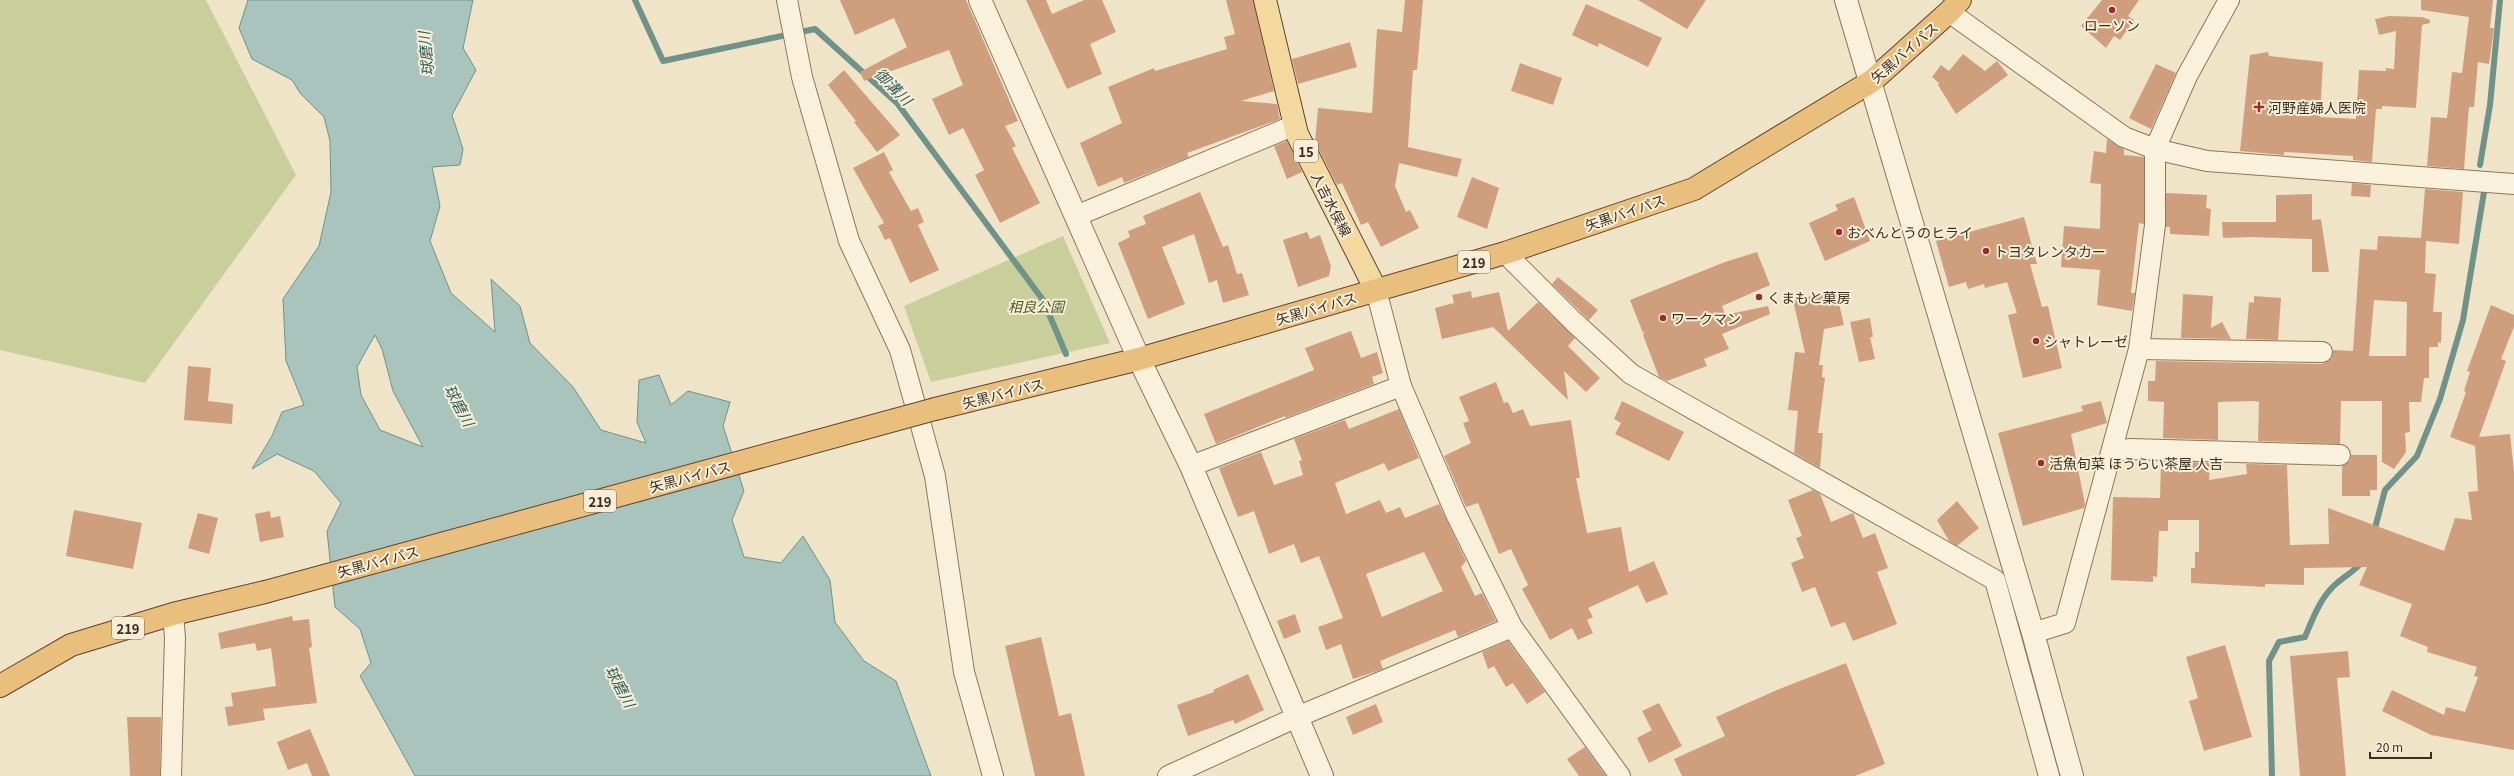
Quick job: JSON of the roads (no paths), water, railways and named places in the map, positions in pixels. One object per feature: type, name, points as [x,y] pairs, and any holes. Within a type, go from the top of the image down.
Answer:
[{"type":"highway","name":"矢黒バイパス","points":[[0,686],[72,645],[173,614],[265,592],[935,409],[1139,360],[1505,253],[1694,188],[1872,81],[1955,6]]},
{"type":"main road","name":"人吉水俣線","points":[[1265,0],[1297,134],[1376,290]]},
{"type":"street","points":[[787,0],[802,77],[849,241],[900,350],[935,476],[964,672],[993,776]]},
{"type":"street","points":[[980,0],[1139,360],[1191,466],[1322,776]]},
{"type":"street","points":[[1846,0],[1872,81],[2033,632],[2072,776]]},
{"type":"street","points":[[2033,632],[2065,623],[2139,349],[2155,225],[2155,149],[2184,82],[2229,0]]},
{"type":"street","points":[[1955,6],[2124,137],[2155,149],[2207,161],[2514,184]]},
{"type":"street","points":[[1076,216],[1295,125]]},
{"type":"street","points":[[1505,253],[1574,322],[1631,374],[1995,580],[2049,776]]},
{"type":"street","points":[[1376,290],[1401,386],[1456,514],[1512,627],[1620,776]]},
{"type":"street","points":[[2139,349],[2322,352]]},
{"type":"street","points":[[1191,466],[1401,386]]},
{"type":"street","points":[[2112,451],[2130,449],[2340,455]]},
{"type":"street","points":[[171,776],[175,638],[173,614]]},
{"type":"street","points":[[1168,776],[1296,717],[1512,627]]},
{"type":"water","name":"球磨川","points":[[248,0],[473,0],[463,48],[476,70],[452,115],[463,149],[460,165],[432,167],[440,206],[430,241],[451,293],[495,332],[491,279],[520,306],[530,343],[573,387],[601,430],[646,443],[637,422],[639,380],[659,375],[671,405],[688,391],[730,402],[723,426],[744,491],[732,520],[744,557],[781,563],[803,536],[830,580],[835,622],[864,661],[896,681],[931,776],[415,776],[360,676],[371,663],[360,629],[335,607],[327,531],[341,503],[314,471],[277,454],[252,469],[272,436],[282,412],[304,405],[286,361],[283,299],[319,246],[331,192],[330,141],[324,117],[300,93],[292,80],[252,59],[239,28]],"holes":[[[375,335],[382,349],[393,391],[423,447],[380,430],[361,395],[357,367]]]},
{"type":"waterway","name":"御溝川","points":[[635,0],[663,61],[815,29],[897,103],[1043,300],[1066,354]]},
{"type":"waterway","points":[[2480,165],[2490,105],[2500,0]]},
{"type":"waterway","points":[[2374,532],[2385,490],[2417,456],[2440,399],[2463,320],[2484,192]]},
{"type":"waterway","points":[[2272,776],[2269,661],[2279,642],[2305,637],[2326,594],[2363,561]]},
{"type":"place","name":"ローソン","points":[[2112,10]]},
{"type":"place","name":"河野産婦人医院","points":[[2259,107]]},
{"type":"place","name":"おべんとうのヒライ","points":[[1839,232]]},
{"type":"place","name":"トヨタレンタカー","points":[[1986,251]]},
{"type":"place","name":"くまもと菓房","points":[[1759,297]]},
{"type":"place","name":"ワークマン","points":[[1663,318]]},
{"type":"place","name":"シャトレーゼ","points":[[2036,341]]},
{"type":"place","name":"活魚旬菜 ほうらい茶屋 人吉","points":[[2041,463]]},
{"type":"park label","name":"相良公園","points":[[1036,306]]}]
